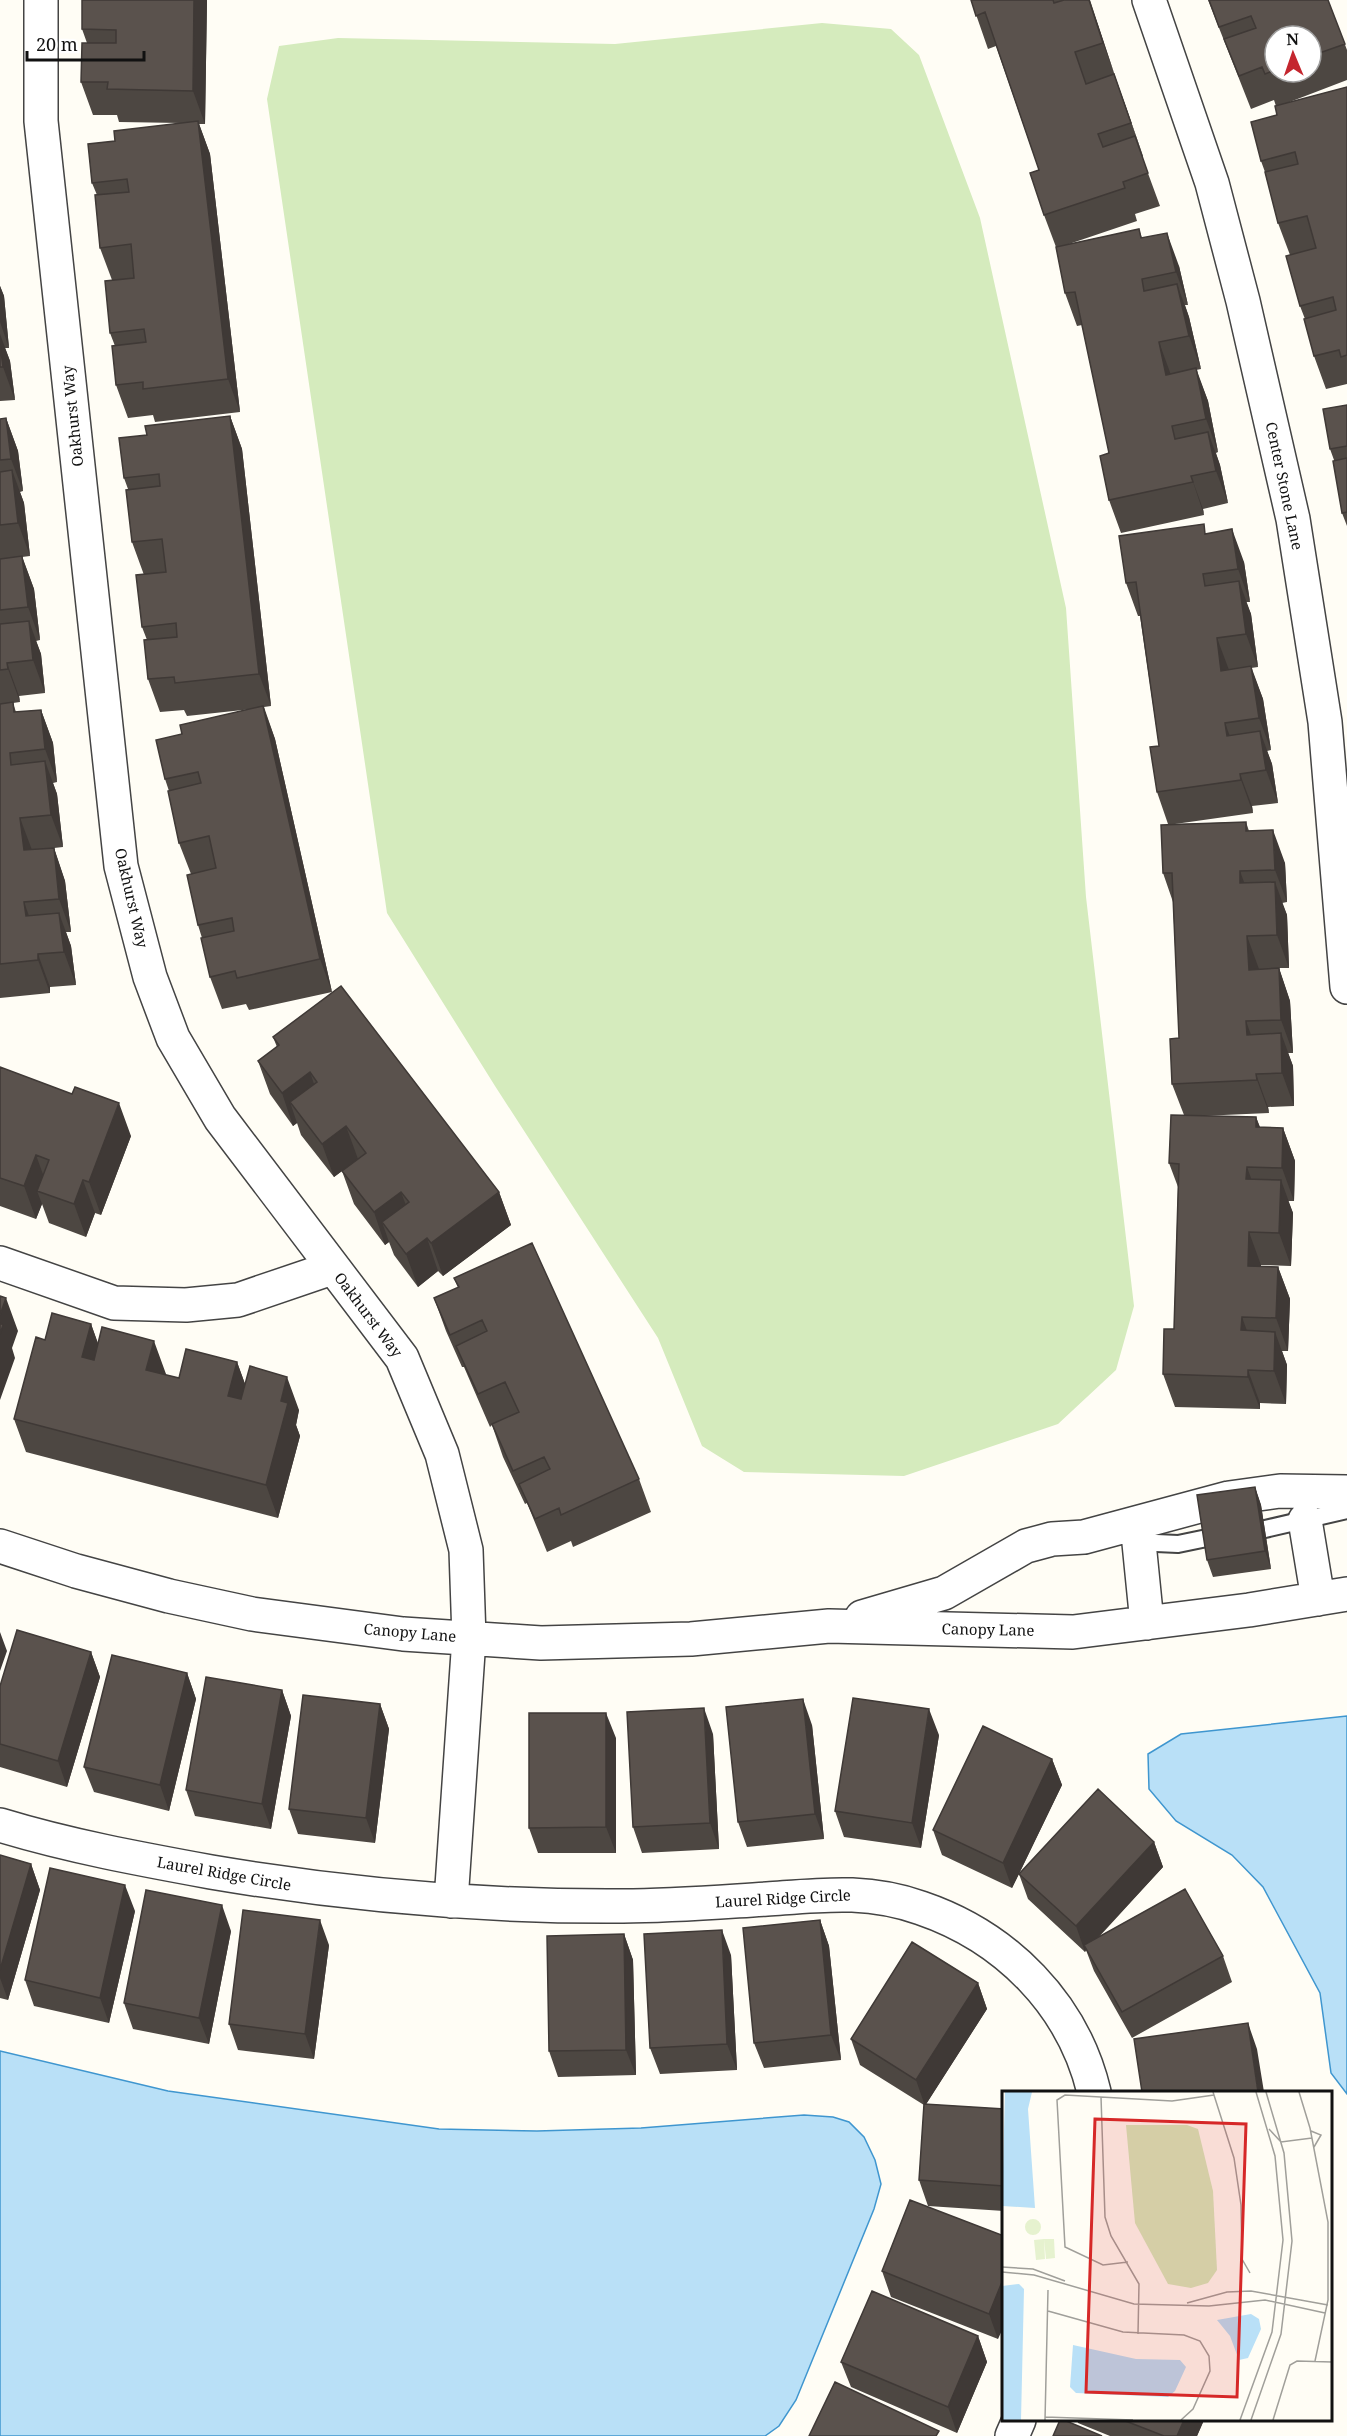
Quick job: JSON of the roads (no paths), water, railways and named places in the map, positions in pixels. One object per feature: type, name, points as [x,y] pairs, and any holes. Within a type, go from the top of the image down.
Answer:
[{"type":"street","name":"Oakhurst Way","points":[[41,0],[41,121],[121,866],[150,977],[173,1038],[220,1118],[402,1358],[442,1454],[466,1550],[470,1638]]},
{"type":"street","name":"Center Stone Lane","points":[[1149,0],[1212,183],[1243,302],[1293,519],[1325,722],[1347,987]]},
{"type":"street","points":[[0,1263],[114,1303],[186,1305],[238,1300],[332,1268]]},
{"type":"street","name":"Canopy Lane","points":[[829,1626],[944,1593],[1026,1546],[1052,1539],[1084,1538],[1229,1498],[1280,1491],[1347,1492]]},
{"type":"street","name":"Canopy Lane","points":[[0,1546],[76,1571],[169,1596],[252,1614],[403,1634],[541,1643],[629,1643],[829,1626],[1072,1632],[1333,1597],[1305,1520]]},
{"type":"street","points":[[1139,1543],[1147,1623]]},
{"type":"street","points":[[451,1901],[470,1638]]},
{"type":"street","name":"Laurel Ridge Circle","points":[[0,1825],[81,1847],[252,1879],[388,1898],[623,1906],[852,1893],[885,1898],[921,1908],[966,1926],[1002,1949],[1029,1974],[1053,2002],[1072,2034],[1089,2073],[1094,2091]]},
{"type":"street","points":[[1012,2436],[1019,2421]]},
{"type":"lane","points":[[1265,1529],[1347,1510]]},
{"type":"lane","name":"Canopy Lane","points":[[1084,1538],[1178,1544],[1208,1538]]},
{"type":"water","points":[[1347,1716],[1347,2094],[1331,2073],[1320,1993],[1263,1887],[1232,1855],[1176,1821],[1149,1789],[1148,1754],[1181,1734]]},
{"type":"water","points":[[0,2051],[168,2091],[439,2129],[537,2131],[641,2128],[804,2115],[833,2117],[849,2122],[864,2137],[875,2160],[881,2184],[874,2209],[796,2400],[779,2426],[765,2436],[0,2436]]}]
